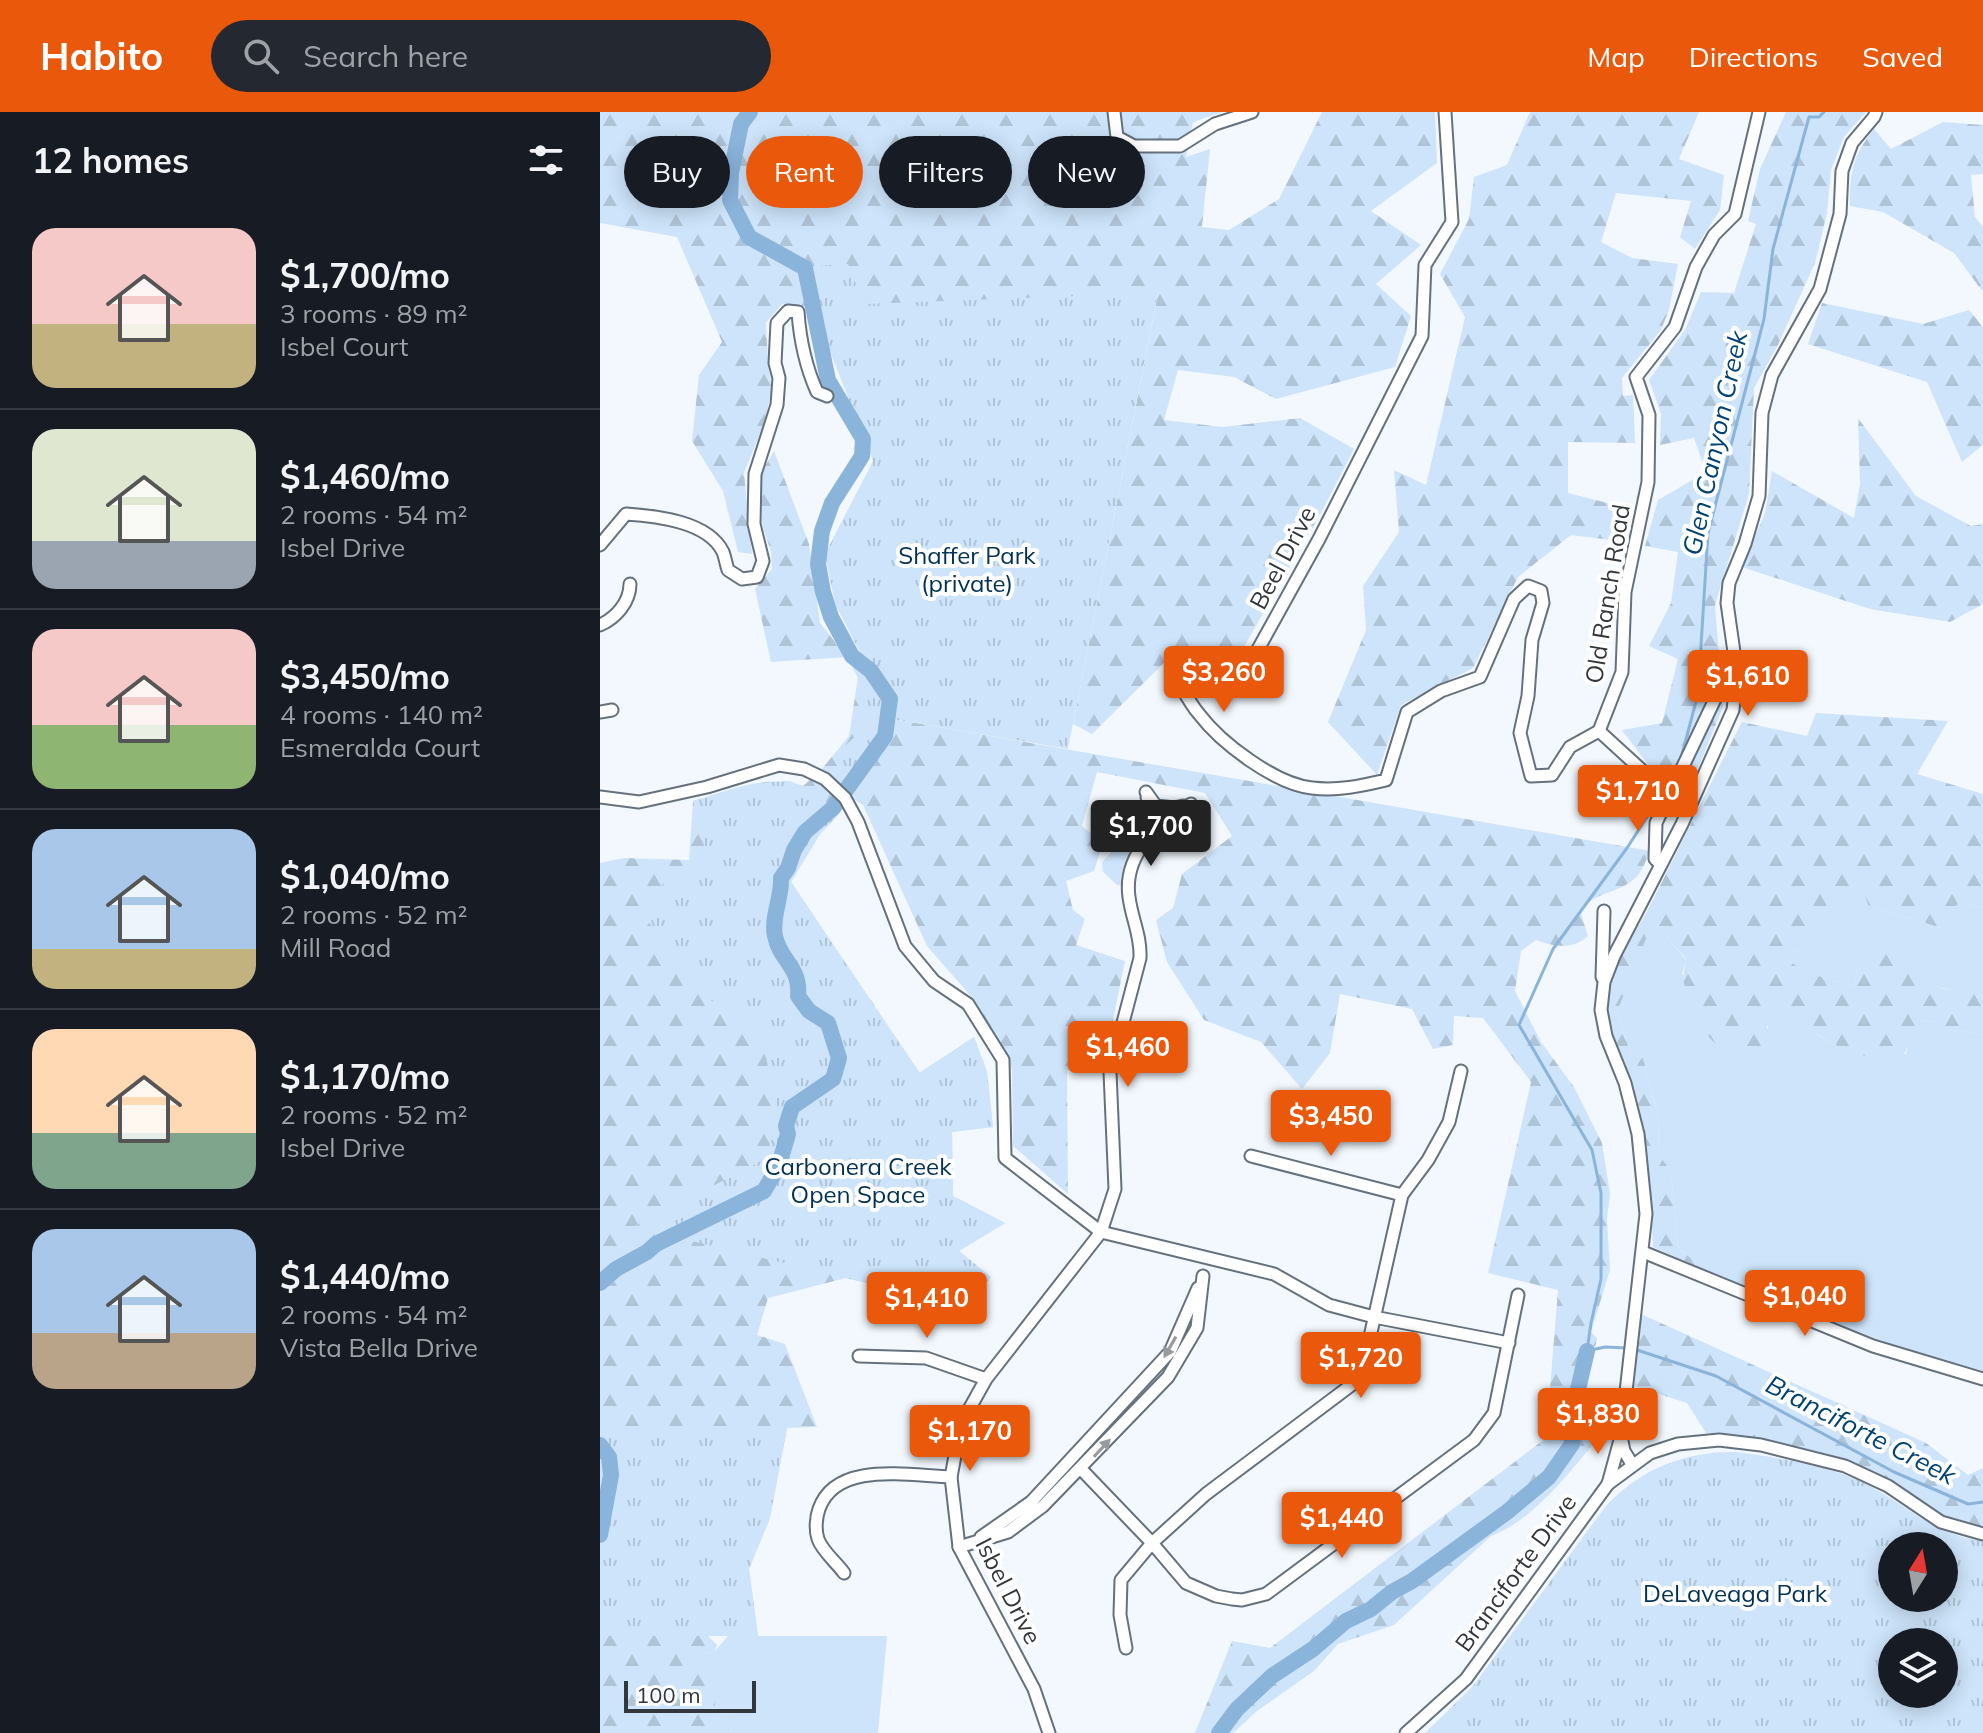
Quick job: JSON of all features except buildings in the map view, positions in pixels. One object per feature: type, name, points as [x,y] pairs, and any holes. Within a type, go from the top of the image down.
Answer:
[{"type":"street","points":[[1114,112],[1117,137],[1134,146],[1180,146],[1215,124],[1252,112]]},
{"type":"street","name":"Beel Drive","points":[[1445,112],[1452,222],[1425,265],[1422,336],[1319,539],[1256,653],[1216,670],[1185,678],[1182,688],[1199,715],[1237,750],[1269,772],[1309,788],[1348,789],[1386,780],[1407,712],[1441,691],[1480,677],[1514,599],[1528,586],[1541,591],[1543,603],[1532,640],[1528,696],[1520,733],[1531,776],[1552,775],[1570,747],[1599,731]]},
{"type":"street","name":"Old Ranch Road","points":[[1599,731],[1622,672],[1625,592],[1648,482],[1649,415],[1636,377],[1675,327],[1696,267],[1714,235],[1735,214],[1759,112]]},
{"type":"street","points":[[1601,1010],[1604,982],[1614,956],[1733,710],[1736,683],[1727,603],[1729,583],[1745,544],[1759,496],[1765,400],[1772,375],[1820,289],[1840,214],[1842,171],[1852,143],[1876,112]]},
{"type":"street","points":[[600,545],[626,514],[649,516],[696,526],[722,549],[728,570],[742,579],[757,577],[763,561],[754,524],[755,474],[777,405],[777,323],[788,311],[798,312],[800,343],[808,371],[817,392],[827,396]]},
{"type":"street","points":[[600,625],[610,620],[624,604],[630,593],[630,584]]},
{"type":"street","points":[[1661,864],[1655,859],[1656,823],[1667,790],[1688,760],[1722,686],[1736,683]]},
{"type":"street","points":[[1599,731],[1667,790]]},
{"type":"street","points":[[600,797],[639,802],[707,787],[779,765],[804,769],[825,779],[845,798],[858,822],[905,946],[934,981],[968,1004],[1003,1060],[1005,1158],[1101,1232],[1274,1274],[1329,1305],[1374,1317],[1509,1343]]},
{"type":"street","name":"Isbel Drive","points":[[1049,1733],[1034,1689],[959,1547],[951,1477],[961,1424],[986,1379],[1101,1232],[1115,1189],[1110,1072],[1140,958],[1141,941],[1128,895],[1133,866],[1155,828]]},
{"type":"street","points":[[1604,911],[1601,1010],[1606,1036],[1625,1083],[1638,1134],[1646,1214],[1621,1436],[1608,1484]]},
{"type":"street","points":[[1126,1648],[1120,1615],[1121,1580],[1152,1543],[1206,1494],[1354,1383],[1367,1350],[1402,1195],[1428,1160],[1449,1122],[1461,1071]]},
{"type":"street","points":[[1251,1156],[1402,1195]]},
{"type":"street","points":[[1643,1252],[1873,1346],[1983,1379]]},
{"type":"street","points":[[974,1542],[1031,1502],[1170,1352],[1210,1259]]},
{"type":"street","points":[[959,1547],[1008,1532],[1043,1506],[1168,1377],[1197,1328],[1203,1276]]},
{"type":"street","points":[[1081,1469],[1186,1583],[1216,1596],[1242,1600],[1266,1594],[1474,1440],[1494,1413],[1518,1295]]},
{"type":"street","points":[[859,1356],[926,1358],[986,1379]]},
{"type":"street","points":[[1621,1436],[1628,1446],[1650,1453]]},
{"type":"street","points":[[1621,1436],[1624,1451],[1632,1464]]},
{"type":"street","name":"Branciforte Drive","points":[[1406,1733],[1466,1679],[1608,1484],[1650,1453],[1678,1444],[1719,1440],[1761,1445],[1845,1466],[1888,1486],[1941,1522],[1983,1534]]},
{"type":"street","points":[[844,1573],[818,1540],[816,1517],[823,1496],[838,1483],[855,1475],[951,1477]]},
{"type":"green space","points":[[600,112],[1222,112],[1193,122],[1186,157],[1210,149],[1202,227],[1229,230],[1279,199],[1322,112],[1435,112],[1437,163],[1371,211],[1421,245],[1376,284],[1411,316],[1395,367],[1276,399],[1234,377],[1178,370],[1164,420],[1222,427],[1300,418],[1354,449],[1242,650],[1196,657],[1174,653],[1092,734],[1073,724],[1158,294],[864,305],[799,271],[814,309],[782,304],[766,323],[772,388],[765,421],[744,473],[752,554],[738,552],[723,491],[692,441],[699,375],[722,342],[677,237],[600,223]]},
{"type":"green space","points":[[1530,112],[1699,112],[1679,159],[1724,175],[1720,210],[1695,249],[1680,237],[1691,201],[1616,193],[1601,242],[1632,258],[1678,264],[1669,310],[1661,330],[1622,378],[1623,396],[1633,395],[1635,443],[1568,442],[1568,493],[1627,508],[1619,541],[1571,535],[1518,577],[1473,668],[1401,705],[1377,775],[1328,722],[1366,630],[1363,586],[1399,532],[1394,470],[1426,485],[1465,317],[1440,274],[1469,219],[1474,177],[1507,165]]},
{"type":"green space","points":[[1786,112],[1866,112],[1844,137],[1831,170],[1827,213],[1815,263],[1777,347],[1754,388],[1749,494],[1715,605],[1723,707],[1694,778],[1652,770],[1622,730],[1662,723],[1678,659],[1649,646],[1671,603],[1678,552],[1645,546],[1658,500],[1706,472],[1694,438],[1660,445],[1661,414],[1649,380],[1685,330],[1701,292],[1734,293],[1756,224],[1748,221],[1760,169]]},
{"type":"green space","points":[[1943,122],[1983,125],[1983,174],[1971,175],[1975,217],[1983,227],[1983,292],[1954,253],[1883,212],[1850,206],[1854,165],[1874,129],[1891,149]]},
{"type":"green space","name":"Shaffer Park (private)","points":[[848,264],[864,304],[1158,293],[1068,749],[887,718],[882,755],[855,779],[833,757],[862,730],[868,698],[847,657],[862,656],[835,604],[825,554],[873,461],[797,267]]},
{"type":"green space","points":[[1822,303],[1923,324],[1969,310],[1983,327],[1983,445],[1962,462],[1927,382],[1808,344]]},
{"type":"green space","points":[[1858,418],[1916,496],[1971,526],[1983,524],[1983,604],[1950,622],[1870,609],[1742,567],[1765,513],[1772,471],[1854,518],[1860,484]]},
{"type":"green space","points":[[774,451],[809,544],[820,623],[847,657],[771,662],[755,589],[772,569],[771,552],[762,524],[761,473]]},
{"type":"green space","points":[[858,677],[887,718],[1650,851],[1633,880],[1594,899],[1580,910],[1588,936],[1576,944],[1563,946],[1536,940],[1521,951],[1515,991],[1541,1042],[1574,1087],[1602,1143],[1610,1193],[1607,1220],[1610,1270],[1591,1332],[1597,1338],[1580,1422],[1592,1446],[1534,1509],[1521,1520],[1491,1536],[1394,1625],[1338,1644],[1314,1671],[1257,1711],[1233,1733],[1195,1733],[1232,1641],[1270,1648],[1546,1438],[1558,1290],[1488,1273],[1531,1082],[1483,1018],[1454,1016],[1453,1045],[1433,1049],[1412,1009],[1340,994],[1330,1053],[1302,1089],[1261,1042],[1204,1020],[1167,962],[1156,920],[1173,908],[1182,874],[1232,836],[1205,793],[1097,772],[1082,826],[1103,843],[1094,871],[1066,881],[1073,910],[1085,919],[1076,945],[1125,961],[1103,1069],[1067,1070],[1068,1194],[1013,1146],[1012,1069],[969,994],[927,946],[863,805],[850,797],[820,834],[791,882],[920,1073],[974,1037],[987,1072],[993,1127],[952,1132],[953,1196],[1005,1223],[959,1251],[976,1265],[951,1303],[846,1278],[768,1298],[757,1335],[785,1344],[817,1427],[787,1428],[770,1518],[749,1569],[758,1636],[708,1636],[717,1645],[714,1652],[704,1654],[703,1660],[717,1691],[714,1711],[724,1716],[732,1733],[600,1733],[600,863],[624,858],[689,860],[693,801],[762,782],[803,786],[821,770],[849,736]]},
{"type":"green space","points":[[1816,713],[1948,721],[1917,774],[1983,794],[1983,908],[1959,903],[1951,911],[1953,928],[1944,929],[1868,905],[1864,892],[1832,889],[1810,955],[1794,949],[1783,957],[1817,975],[1854,986],[1857,968],[1850,954],[1879,949],[1888,952],[1939,988],[1983,990],[1983,1035],[1947,1029],[1931,1020],[1918,1022],[1901,1062],[1885,1061],[1846,1051],[1789,1018],[1777,1001],[1753,1062],[1737,1057],[1709,1037],[1698,1024],[1686,993],[1686,959],[1653,921],[1617,1012],[1631,1055],[1643,1058],[1659,1118],[1658,1154],[1671,1171],[1678,1247],[1703,1269],[1653,1247],[1642,1136],[1612,1036],[1608,994],[1616,966],[1652,902],[1742,722],[1807,736]]},
{"type":"green space","name":"Carbonera Creek Open Space","points":[[790,781],[818,793],[838,815],[820,834],[791,882],[919,1073],[974,1037],[987,1072],[993,1127],[952,1132],[953,1196],[1005,1223],[959,1251],[991,1277],[964,1311],[951,1303],[633,1227],[767,1158],[777,1109],[760,1029],[714,1003],[671,964],[669,943],[637,911],[664,883],[710,870],[693,801],[759,783]]},
{"type":"green space","points":[[1138,839],[1128,856],[1121,885],[1117,885],[1103,872],[1102,862],[1118,845]]},
{"type":"green space","points":[[1831,888],[1865,892],[1868,905],[1944,929],[1951,910],[1959,903],[1983,908],[1983,990],[1960,992],[1857,968],[1854,986],[1816,975],[1782,957],[1794,949],[1810,955]]},
{"type":"green space","points":[[1653,920],[1686,960],[1682,974],[1768,1029],[1768,1016],[1777,1001],[1818,1035],[1846,1051],[1906,1054],[1909,1039],[1918,1022],[1931,1020],[1947,1029],[1983,1035],[1983,1371],[1892,1345],[1703,1269],[1678,1247],[1671,1172],[1658,1154],[1659,1118],[1643,1058],[1631,1055],[1617,1012]]},
{"type":"green space","points":[[1641,1314],[1926,1443],[1968,1475],[1983,1468],[1983,1530],[1944,1518],[1895,1483],[1846,1461],[1765,1439],[1706,1433],[1687,1403],[1631,1385]]},
{"type":"green space","points":[[1192,1315],[1185,1340],[1166,1374],[1041,1502],[1005,1528],[1095,1442],[1180,1340]]},
{"type":"green space","points":[[600,1426],[787,1428],[770,1518],[749,1569],[758,1636],[600,1636]]},
{"type":"green space","name":"DeLaveaga Park","points":[[1736,1452],[1800,1462],[1833,1471],[1878,1490],[1949,1532],[1878,1532],[1878,1612],[1958,1612],[1958,1535],[1983,1541],[1983,1733],[1425,1733],[1473,1686],[1605,1507],[1648,1473],[1699,1455]]},
{"type":"green space","points":[[728,1636],[887,1636],[878,1733],[732,1733],[724,1716],[714,1711],[702,1660],[704,1654],[714,1652]]},
{"type":"waterway","points":[[600,1283],[656,1244],[764,1191],[779,1165],[792,1107],[833,1079],[839,1058],[828,1023],[809,1011],[798,996],[796,978],[775,936],[775,915],[781,878],[794,850],[805,832],[833,808],[885,736],[890,699],[871,671],[852,656],[831,617],[823,592],[818,564],[822,531],[832,503],[862,456],[863,439],[828,380],[805,268],[749,237],[730,200],[731,173],[741,124],[750,112]]},
{"type":"waterway","name":"Glen Canyon Creek","points":[[1681,758],[1698,694],[1708,533],[1764,319],[1773,249],[1809,117],[1819,117],[1824,112]]},
{"type":"waterway","name":"Glen Canyon Creek","points":[[1627,1348],[1605,1347],[1587,1351],[1601,1279],[1601,1193],[1592,1150],[1519,1025],[1553,949],[1627,848],[1663,792]]},
{"type":"waterway","name":"Branciforte Creek","points":[[1634,1349],[1716,1376],[1894,1472],[1968,1504],[1983,1502]]},
{"type":"waterway","points":[[1219,1733],[1237,1709],[1272,1676],[1313,1649],[1346,1621],[1371,1609],[1412,1581],[1507,1512],[1549,1477],[1572,1444],[1571,1419],[1587,1351]]},
{"type":"waterway","points":[[600,1445],[609,1457],[611,1475],[600,1535]]}]
